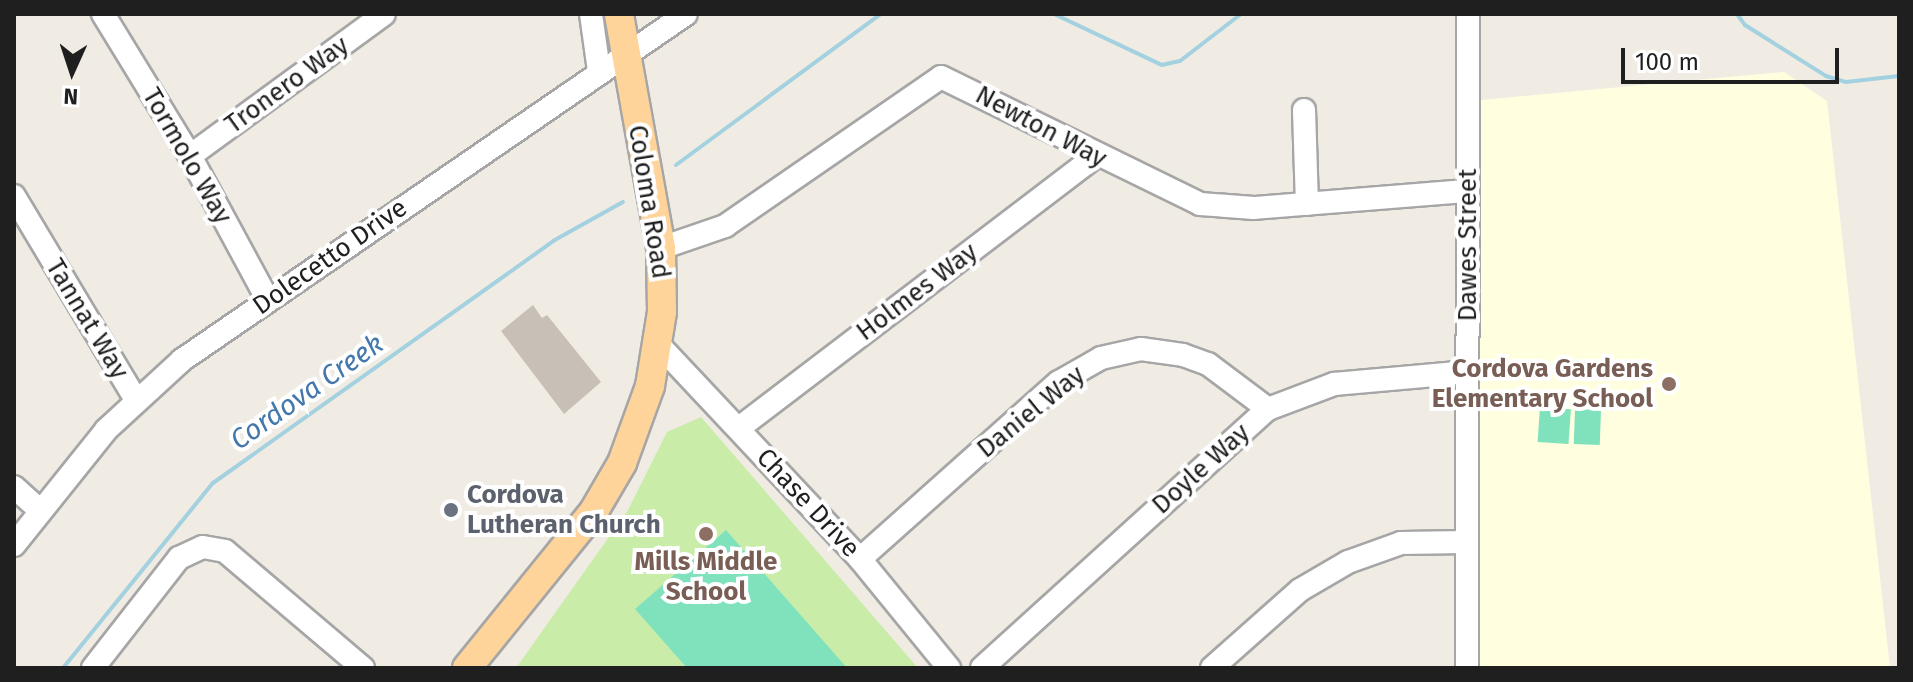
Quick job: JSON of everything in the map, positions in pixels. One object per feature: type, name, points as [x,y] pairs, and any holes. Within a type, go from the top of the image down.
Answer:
[{"type":"main road","name":"Coloma Road","points":[[467,668],[608,488],[638,425],[659,345],[661,248],[619,14]]},
{"type":"street","name":"Tormolo Way","points":[[103,14],[190,156],[268,300]]},
{"type":"street","name":"Tronero Way","points":[[190,156],[384,14]]},
{"type":"street","points":[[591,14],[599,71]]},
{"type":"street","name":"Dolecetto Drive","points":[[14,545],[136,400],[268,300],[686,14]]},
{"type":"street","name":"Dawes Street","points":[[1467,668],[1468,14]]},
{"type":"street","name":"Newton Way","points":[[661,248],[725,226],[934,78],[950,78],[1095,157],[1200,204],[1254,208],[1467,191]]},
{"type":"street","points":[[1304,110],[1307,204]]},
{"type":"street","name":"Holmes Way","points":[[739,428],[1095,157]]},
{"type":"street","name":"Tannat Way","points":[[14,196],[136,400]]},
{"type":"street","name":"Chase Drive","points":[[659,345],[860,559],[949,668]]},
{"type":"street","name":"Daniel Way","points":[[860,559],[1059,382],[1101,358],[1141,349],[1183,355],[1208,364],[1268,409]]},
{"type":"street","name":"Doyle Way","points":[[982,668],[1268,409],[1334,384],[1468,372]]},
{"type":"street","points":[[14,487],[41,511]]},
{"type":"street","points":[[1212,668],[1300,590],[1348,562],[1401,543],[1467,542]]},
{"type":"street","points":[[93,668],[179,558],[203,547],[225,551],[363,668]]},
{"type":"shaded area","name":"Cordova Gardens Elementary School","points":[[1784,72],[1827,101],[1890,668],[1479,668],[1481,100]]},
{"type":"green space","points":[[1540,407],[1571,409],[1568,444],[1538,442]]},
{"type":"green space","points":[[1575,409],[1601,410],[1600,445],[1574,444]]},
{"type":"green space","name":"Mills Middle School","points":[[701,417],[918,668],[516,668],[628,510],[667,432]]},
{"type":"green space","points":[[726,530],[847,668],[687,668],[635,609]]},
{"type":"building","points":[[533,305],[542,318],[547,315],[601,382],[564,414],[501,331]]},
{"type":"waterway","points":[[676,165],[881,14]]},
{"type":"waterway","points":[[1054,14],[1162,65],[1180,61],[1241,14]]},
{"type":"waterway","points":[[1737,14],[1745,25],[1826,76],[1846,82],[1899,76]]},
{"type":"waterway","name":"Cordova Creek","points":[[63,668],[213,483],[553,241],[623,202]]},
{"type":"place","name":"Cordova Gardens Elementary School","points":[[1669,384]]},
{"type":"place","name":"Cordova Lutheran Church","points":[[451,510]]},
{"type":"place","name":"Mills Middle School","points":[[706,534]]}]
